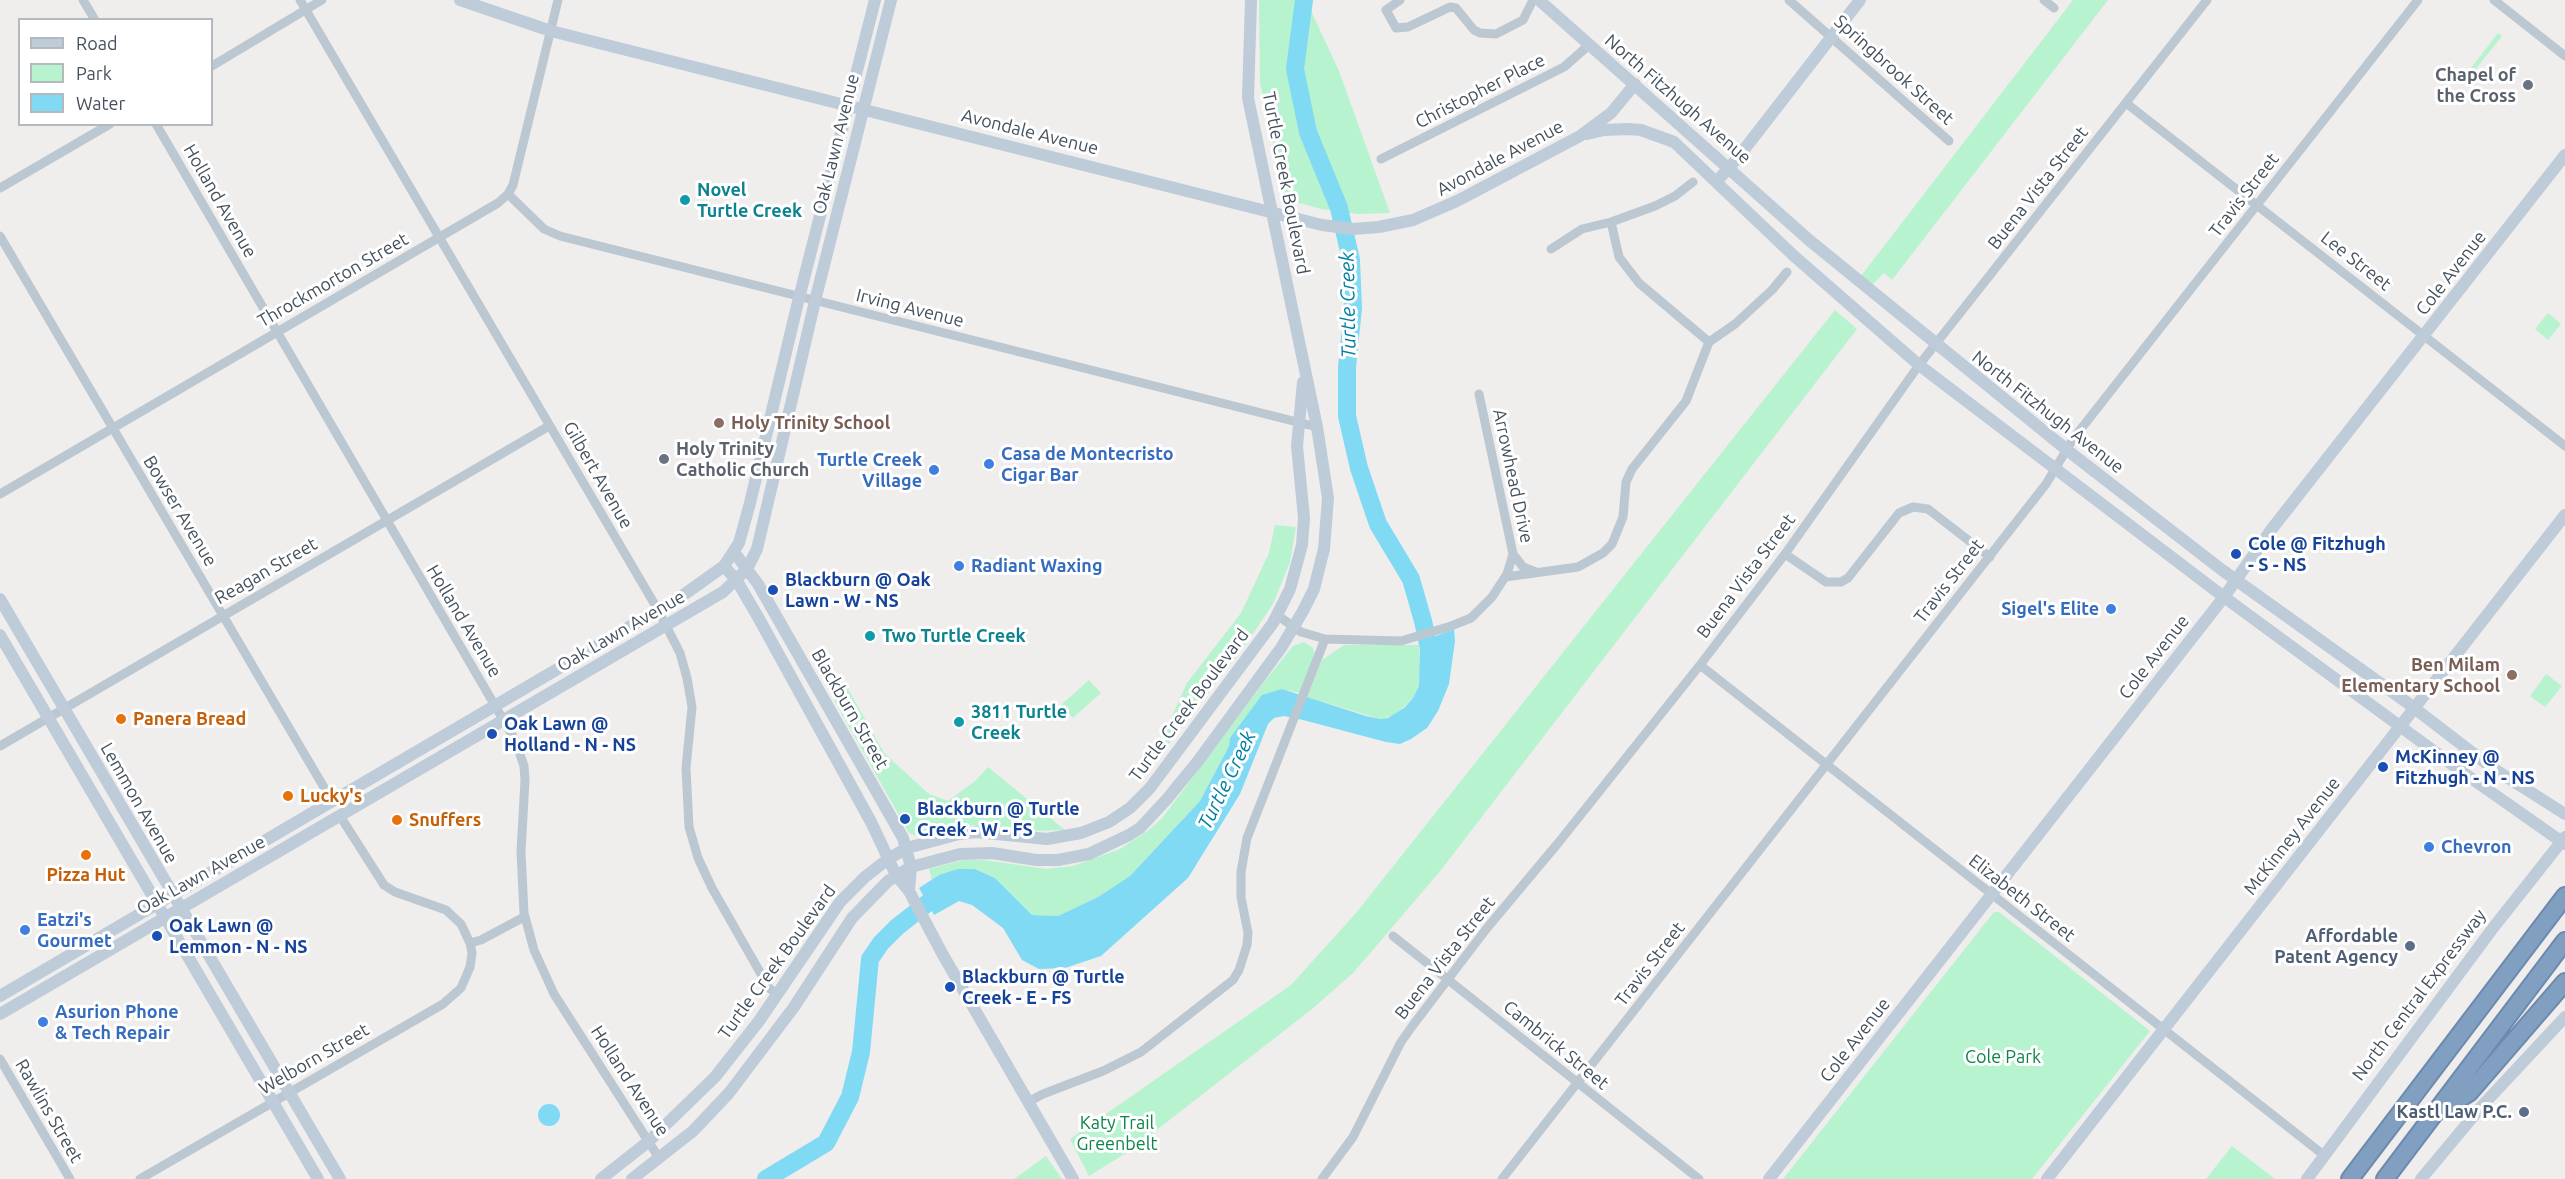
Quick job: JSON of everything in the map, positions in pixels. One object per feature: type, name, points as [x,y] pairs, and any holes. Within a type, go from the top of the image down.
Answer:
[{"type":"highway","points":[[2350,1179],[2565,896]]},
{"type":"highway","points":[[2385,1179],[2565,941]]},
{"type":"highway","points":[[2432,1114],[2469,1093],[2565,982]]},
{"type":"main road","name":"Avondale Avenue","points":[[460,0],[551,31],[1286,216],[1345,228],[1395,225],[1440,210],[1580,136],[1611,113],[1635,84]]},
{"type":"main road","name":"Oak Lawn Avenue","points":[[0,996],[495,707],[658,610],[724,566],[734,552],[750,504],[799,297],[875,0]]},
{"type":"main road","name":"Oak Lawn Avenue","points":[[0,1014],[723,592],[737,581],[758,549],[815,301],[891,0]]},
{"type":"main road","name":"Turtle Creek Boulevard","points":[[633,1179],[693,1131],[729,1093],[794,1007],[852,918],[896,875],[911,867],[960,854],[974,853],[1036,860],[1058,860],[1089,854],[1117,842],[1140,828],[1182,780],[1295,627],[1317,580],[1324,549],[1328,498],[1317,427],[1248,98],[1251,0]]},
{"type":"main road","name":"North Fitzhugh Avenue","points":[[1539,0],[1730,167],[1809,240],[1935,345],[2067,450],[2235,580],[2414,707],[2509,780],[2565,814]]},
{"type":"main road","points":[[1717,181],[1860,0]]},
{"type":"main road","name":"Avondale Avenue","points":[[1580,136],[1604,130],[1628,129],[1641,130],[1674,142]]},
{"type":"main road","name":"North Fitzhugh Avenue","points":[[1674,142],[1794,256],[1920,365],[2224,597],[2400,726],[2564,841]]},
{"type":"main road","name":"Cole Avenue","points":[[1769,1179],[2224,597],[2271,530],[2565,155]]},
{"type":"main road","points":[[1794,256],[1809,240]]},
{"type":"main road","name":"Turtle Creek Boulevard","points":[[601,1179],[649,1141],[714,1077],[759,1021],[840,902],[865,877],[888,859],[907,848],[959,834],[976,832],[1047,839],[1081,833],[1109,822],[1130,808],[1150,788],[1277,615],[1290,589],[1297,566],[1304,518],[1297,446],[1304,372]]},
{"type":"main road","points":[[767,430],[784,434]]},
{"type":"main road","name":"McKinney Avenue","points":[[2046,1179],[2565,515]]},
{"type":"main road","points":[[1304,518],[1328,519]]},
{"type":"main road","name":"Blackburn Street","points":[[734,552],[747,569],[818,690],[907,848],[911,867],[909,891]]},
{"type":"main road","name":"Blackburn Street","points":[[724,566],[737,581],[871,822],[896,875],[909,891],[938,946],[1073,1179]]},
{"type":"main road","name":"Lemmon Avenue","points":[[0,599],[340,1179]]},
{"type":"main road","name":"Lemmon Avenue","points":[[0,635],[318,1179]]},
{"type":"main road","points":[[802,698],[818,690]]},
{"type":"main road","points":[[1167,767],[1182,780]]},
{"type":"main road","points":[[332,801],[340,816]]},
{"type":"main road","name":"North Central Expressway","points":[[2307,1179],[2493,928],[2564,841]]},
{"type":"main road","points":[[777,994],[794,1007]]},
{"type":"main road","points":[[2421,1179],[2481,1107],[2565,1017]]},
{"type":"street","points":[[83,0],[94,18]]},
{"type":"street","name":"Gilbert Avenue","points":[[300,0],[666,625],[682,660],[690,695],[691,725],[686,768],[686,797],[689,827],[698,858],[712,888],[769,988],[777,994]]},
{"type":"street","points":[[213,65],[322,0]]},
{"type":"street","points":[[508,194],[517,168],[558,0]]},
{"type":"street","points":[[1400,0],[1386,10],[1396,28],[1408,27],[1453,4],[1474,30],[1480,33],[1496,34],[1523,20],[1533,0]]},
{"type":"street","name":"Springbrook Street","points":[[1789,0],[1949,141]]},
{"type":"street","points":[[2044,0],[2054,8]]},
{"type":"street","name":"Buena Vista Street","points":[[1322,1179],[1353,1137],[1401,1042],[1448,979],[1700,665],[1785,554],[1935,345],[2207,0]]},
{"type":"street","name":"Travis Street","points":[[1502,1179],[1990,557],[2055,470],[2073,439],[2418,0]]},
{"type":"street","points":[[2494,0],[2565,56]]},
{"type":"street","name":"Christopher Place","points":[[1381,159],[1564,67],[1589,45]]},
{"type":"street","name":"Lee Street","points":[[2126,103],[2565,446]]},
{"type":"street","points":[[0,188],[107,126]]},
{"type":"street","name":"Holland Avenue","points":[[157,126],[385,520],[504,720],[520,754],[525,780],[521,852],[524,917],[534,950],[554,994],[659,1158]]},
{"type":"street","points":[[1551,249],[1581,229],[1611,222],[1655,206],[1675,196],[1693,182]]},
{"type":"street","name":"Throckmorton Street","points":[[0,494],[498,203],[508,194]]},
{"type":"street","name":"Irving Avenue","points":[[508,194],[549,232],[1317,427]]},
{"type":"street","points":[[1611,222],[1619,257],[1639,283],[1709,342]]},
{"type":"street","name":"Bowser Avenue","points":[[0,236],[332,801]]},
{"type":"street","points":[[1505,577],[1578,567],[1603,553],[1611,544],[1623,517],[1626,482],[1632,469],[1686,401],[1709,342],[1735,324],[1772,290],[1786,272]]},
{"type":"street","name":"Arrowhead Drive","points":[[1479,394],[1511,559]]},
{"type":"street","name":"Reagan Street","points":[[0,746],[549,426]]},
{"type":"street","points":[[1785,554],[1819,579],[1834,584],[1841,582],[1848,578],[1899,513],[1913,507],[1928,509],[1990,557]]},
{"type":"street","points":[[1277,615],[1301,632],[1325,639],[1389,641],[1411,639],[1471,618],[1492,597],[1505,577],[1511,559],[1538,573]]},
{"type":"street","points":[[1029,1102],[1103,1071],[1141,1052],[1233,980],[1239,970],[1247,945],[1248,933],[1241,897],[1243,855],[1256,813],[1325,639]]},
{"type":"street","name":"Elizabeth Street","points":[[1700,665],[2325,1156]]},
{"type":"street","points":[[340,816],[384,885],[395,892],[446,910],[461,924],[470,943],[481,940],[524,917]]},
{"type":"street","name":"Cambrick Street","points":[[1393,936],[1699,1179]]},
{"type":"street","name":"Welborn Street","points":[[140,1179],[443,1004],[461,988],[470,967],[470,943]]},
{"type":"street","name":"Rawlins Street","points":[[0,1059],[70,1179]]},
{"type":"green space","points":[[1259,0],[1306,0],[1339,71],[1390,213],[1358,214],[1321,209],[1285,199],[1260,83]]},
{"type":"green space","points":[[2073,0],[2108,0],[1892,280],[1884,273],[1873,284],[1861,276]]},
{"type":"green space","points":[[2498,33],[2502,36],[2464,84],[2461,81]]},
{"type":"green space","name":"Katy Trail Greenbelt","points":[[1835,310],[1857,329],[1441,870],[1378,944],[1353,973],[1312,1009],[1131,1150],[1089,1176],[1070,1139],[1291,985],[1356,913]]},
{"type":"green space","points":[[2548,313],[2561,324],[2548,340],[2535,329]]},
{"type":"green space","points":[[1275,525],[1296,527],[1290,562],[1273,604],[1246,644],[1164,750],[1160,747],[1161,740],[1187,683],[1241,613],[1269,553]]},
{"type":"green space","points":[[1304,642],[1313,648],[1315,656],[1300,693],[1282,689],[1230,738],[1229,746],[1200,801],[1130,876],[1098,897],[1058,916],[1032,915],[995,878],[976,869],[958,869],[932,880],[929,869],[963,860],[984,860],[1046,869],[1073,866],[1120,849],[1149,830],[1163,817],[1293,646]]},
{"type":"green space","points":[[1344,645],[1419,645],[1419,686],[1413,698],[1395,715],[1380,719],[1307,697],[1322,660]]},
{"type":"green space","points":[[2546,674],[2562,686],[2545,707],[2530,696]]},
{"type":"green space","points":[[1089,680],[1101,693],[1073,718],[1061,705]]},
{"type":"green space","points":[[847,687],[884,753],[929,794],[948,801],[975,781],[988,767],[1065,830],[1030,831],[968,825],[914,835],[909,833],[835,702],[836,694]]},
{"type":"green space","name":"Cole Park","points":[[1994,912],[1999,912],[2150,1031],[2032,1179],[1783,1179]]},
{"type":"green space","points":[[2232,1146],[2275,1179],[2206,1179]]},
{"type":"green space","name":"Katy Trail Greenbelt","points":[[1046,1156],[1062,1179],[1014,1179]]},
{"type":"water","points":[[1454,629],[1455,641],[1449,684],[1438,711],[1427,728],[1411,739],[1400,744],[1386,742],[1303,720],[1284,716],[1274,718],[1268,724],[1240,794],[1188,878],[1101,956],[1065,968],[1039,969],[1022,960],[1003,928],[972,905],[959,901],[934,915],[919,888],[939,875],[958,869],[975,869],[995,878],[1032,915],[1058,916],[1098,897],[1130,876],[1200,801],[1229,746],[1230,738],[1262,695],[1282,689],[1366,716],[1388,718],[1404,708],[1413,698],[1419,686],[1420,642]]},
{"type":"water","points":[[545,1104],[553,1104],[560,1111],[560,1119],[553,1126],[545,1126],[538,1119],[538,1111]]},
{"type":"waterway","name":"Turtle Creek","points":[[1304,0],[1295,69],[1308,132],[1339,208],[1351,260],[1353,308],[1347,367],[1347,416],[1359,468],[1378,524],[1411,579],[1430,653]]},
{"type":"waterway","name":"Turtle Creek","points":[[766,1179],[826,1143],[850,1097],[861,1052],[870,959],[881,943],[897,927],[934,898],[949,893]]},
{"type":"place","name":"Chapel of the Cross","points":[[2528,85]]},
{"type":"place","name":"Novel Turtle Creek","points":[[685,200]]},
{"type":"place","name":"Holy Trinity School","points":[[719,423]]},
{"type":"place","name":"Holy Trinity Catholic Church","points":[[664,459]]},
{"type":"place","name":"Casa de Montecristo Cigar Bar","points":[[989,464]]},
{"type":"place","name":"Turtle Creek Village","points":[[934,470]]},
{"type":"place","name":"Cole @ Fitzhugh - S - NS","points":[[2236,554]]},
{"type":"place","name":"Radiant Waxing","points":[[959,566]]},
{"type":"place","name":"Blackburn @ Oak Lawn - W - NS","points":[[773,590]]},
{"type":"place","name":"Sigel's Elite","points":[[2111,609]]},
{"type":"place","name":"Two Turtle Creek","points":[[870,636]]},
{"type":"place","name":"Ben Milam Elementary School","points":[[2512,675]]},
{"type":"place","name":"Panera Bread","points":[[121,719]]},
{"type":"place","name":"3811 Turtle Creek","points":[[959,722]]},
{"type":"place","name":"Oak Lawn @ Holland - N - NS","points":[[492,734]]},
{"type":"place","name":"McKinney @ Fitzhugh - N - NS","points":[[2383,767]]},
{"type":"place","name":"Lucky's","points":[[288,796]]},
{"type":"place","name":"Blackburn @ Turtle Creek - W - FS","points":[[905,819]]},
{"type":"place","name":"Snuffers","points":[[397,820]]},
{"type":"place","name":"Chevron","points":[[2429,847]]},
{"type":"place","name":"Pizza Hut","points":[[86,855]]},
{"type":"place","name":"Eatzi's Gourmet","points":[[25,930]]},
{"type":"place","name":"Oak Lawn @ Lemmon - N - NS","points":[[157,936]]},
{"type":"place","name":"Affordable Patent Agency","points":[[2410,946]]},
{"type":"place","name":"Blackburn @ Turtle Creek - E - FS","points":[[950,987]]},
{"type":"place","name":"Asurion Phone & Tech Repair","points":[[43,1022]]},
{"type":"place","name":"Kastl Law P.C.","points":[[2524,1112]]}]
